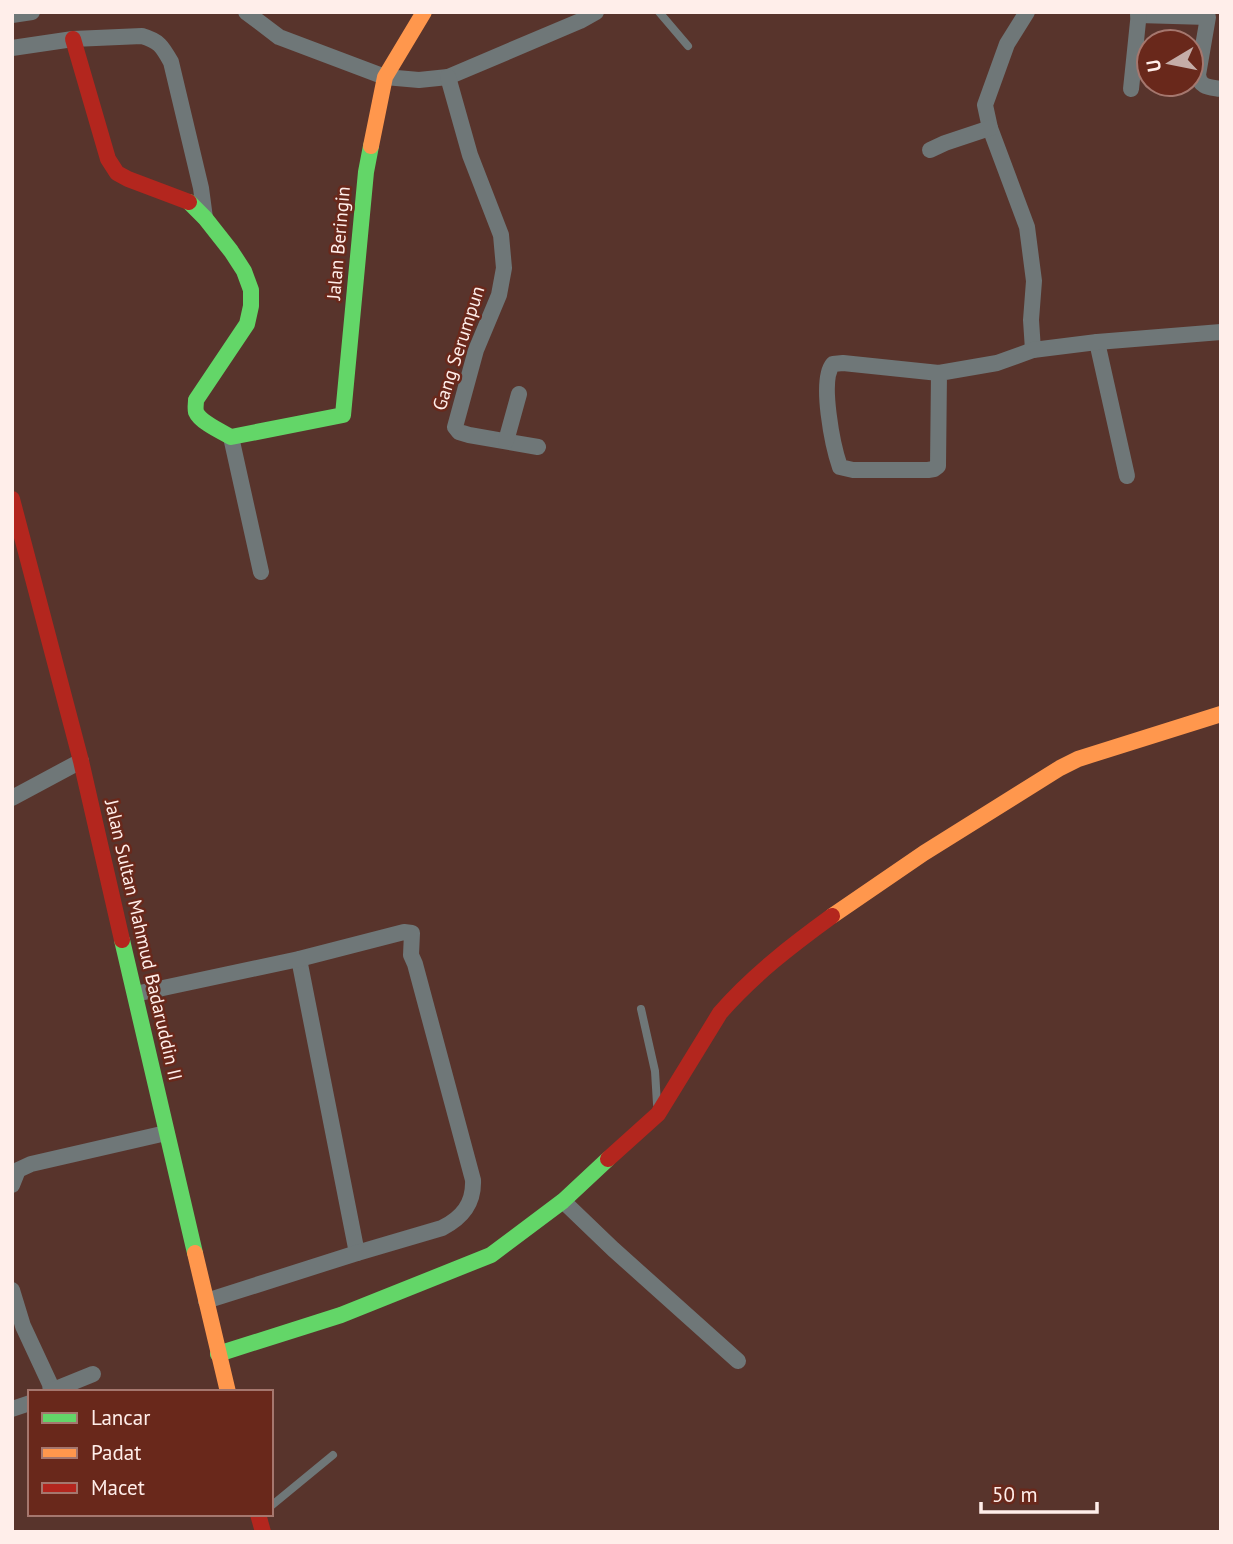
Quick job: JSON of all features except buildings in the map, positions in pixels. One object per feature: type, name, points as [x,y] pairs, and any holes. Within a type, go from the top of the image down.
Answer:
[{"type":"main road","name":"Jalan Beringin","points":[[231,437],[343,415],[366,172],[385,77],[424,12]]},
{"type":"main road","points":[[73,39],[108,159],[117,173],[188,201],[205,218],[244,271],[251,290],[247,324],[196,400],[195,407],[201,418],[231,437]]},
{"type":"main road","name":"Jalan Sultan Mahmud Badaruddin II","points":[[12,499],[81,761],[227,1390]]},
{"type":"main road","points":[[218,1354],[341,1315],[491,1255],[563,1201],[657,1114],[731,999],[823,922],[912,861],[1069,764],[1099,751],[1221,714]]},
{"type":"street","points":[[12,15],[32,12]]},
{"type":"street","points":[[246,12],[279,37],[385,77],[419,80],[448,77],[575,17],[596,12]]},
{"type":"street","points":[[1027,12],[1007,44],[985,105],[990,128],[1027,228],[1034,281],[1031,320],[1033,350]]},
{"type":"street","points":[[1131,89],[1139,14],[1209,15],[1199,82],[1203,86],[1221,89]]},
{"type":"street","points":[[12,48],[73,39],[142,36],[153,39],[162,46],[171,62],[201,188],[205,218]]},
{"type":"street","name":"Gang Serumpun","points":[[448,77],[470,155],[501,235],[504,268],[499,295],[476,351],[455,427],[459,432],[469,435],[538,447]]},
{"type":"street","points":[[930,150],[990,128]]},
{"type":"street","points":[[939,373],[938,466],[928,470],[853,470],[840,467],[835,454],[827,395],[828,369],[833,363],[939,373],[998,363],[1033,350],[1221,332]]},
{"type":"street","points":[[1097,342],[1127,476]]},
{"type":"street","points":[[506,441],[519,394]]},
{"type":"street","points":[[231,437],[261,572]]},
{"type":"street","points":[[12,798],[81,761]]},
{"type":"street","points":[[135,994],[299,959],[404,932],[412,933],[411,955],[472,1181],[473,1191],[463,1214],[442,1228],[206,1301]]},
{"type":"street","points":[[299,959],[357,1253]]},
{"type":"street","points":[[12,1185],[18,1170],[31,1164],[166,1133]]},
{"type":"street","points":[[563,1201],[738,1361]]},
{"type":"street","points":[[12,1290],[18,1328],[50,1384],[51,1390]]},
{"type":"street","points":[[56,1390],[93,1374]]},
{"type":"lane","points":[[659,12],[688,46]]},
{"type":"lane","points":[[641,1009],[655,1071],[657,1114]]},
{"type":"lane","points":[[273,1508],[333,1455]]},
{"type":"traffic: fast","points":[[189,202],[231,251],[244,271],[251,290],[247,324],[196,400],[198,416],[231,437],[343,415],[366,172],[371,146]]},
{"type":"traffic: fast","points":[[122,940],[195,1253]]},
{"type":"traffic: fast","points":[[218,1354],[341,1315],[491,1255],[563,1201],[608,1159]]},
{"type":"traffic: slow","points":[[371,146],[385,77],[424,12]]},
{"type":"traffic: slow","points":[[832,916],[924,853],[1060,768],[1078,759],[1221,714]]},
{"type":"traffic: slow","points":[[195,1253],[228,1390]]},
{"type":"traffic: jam","points":[[73,39],[108,159],[117,173],[189,202]]},
{"type":"traffic: jam","points":[[12,499],[81,761],[122,940]]},
{"type":"traffic: jam","points":[[608,1159],[658,1114],[720,1013],[732,999],[773,962],[832,916]]},
{"type":"traffic: jam","points":[[259,1516],[263,1532]]}]
